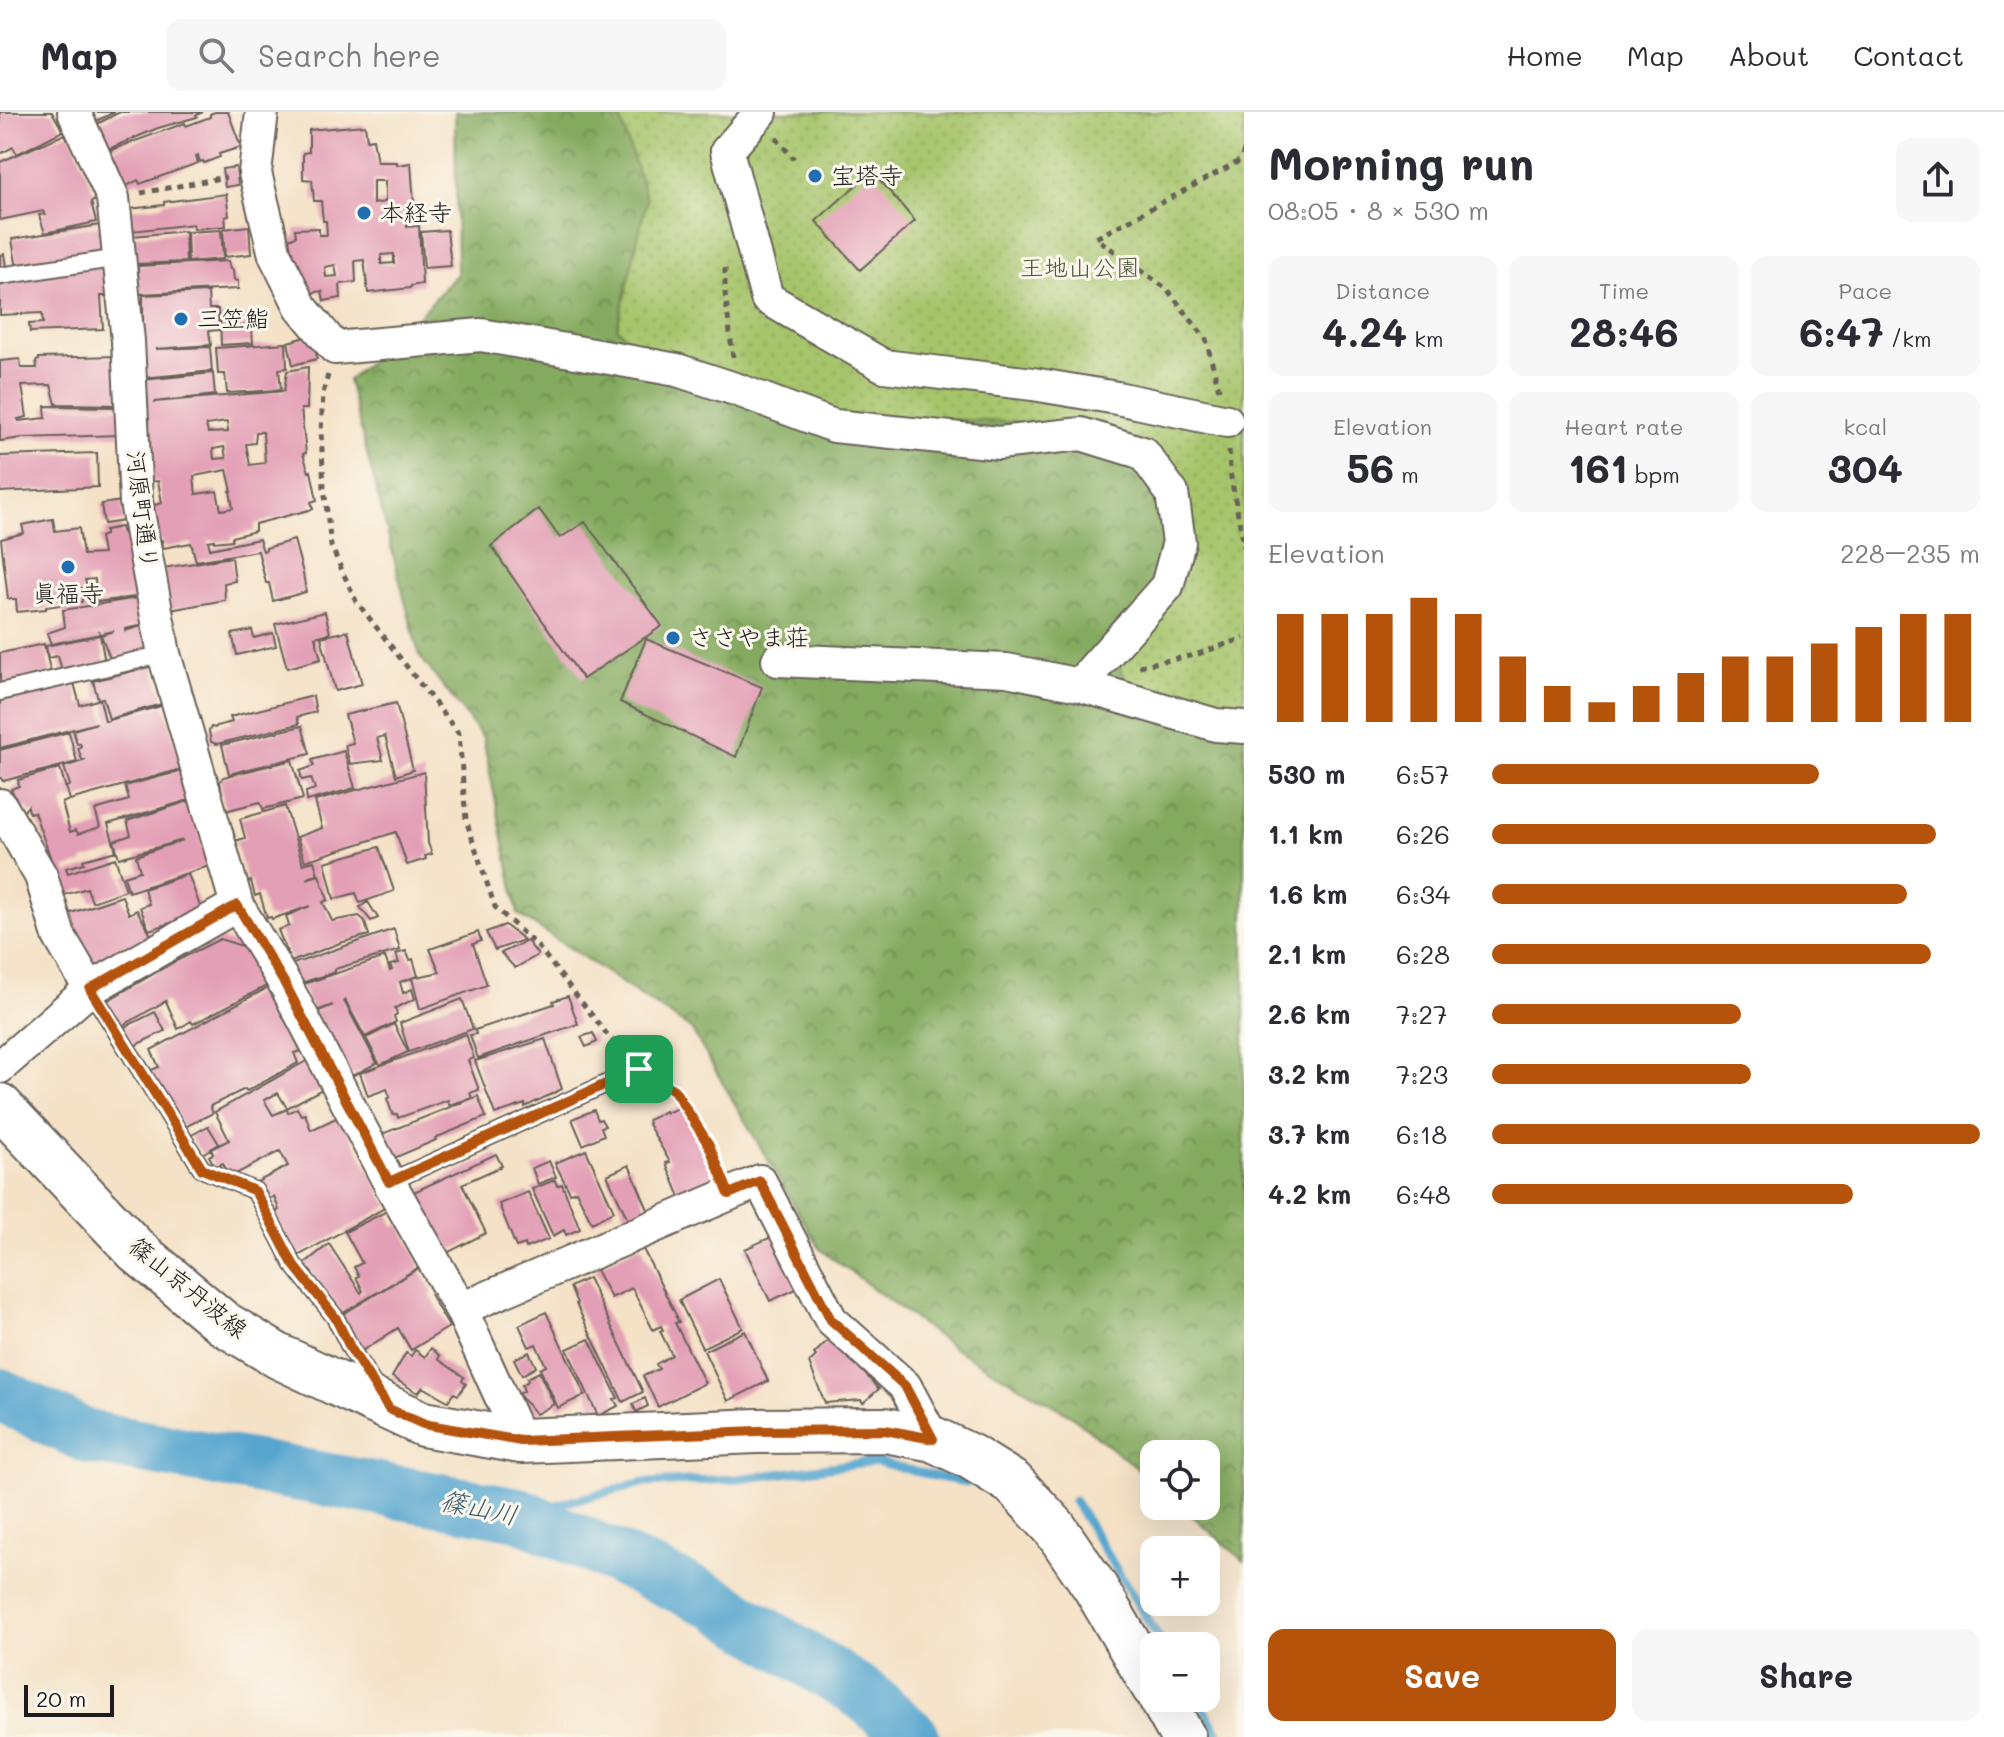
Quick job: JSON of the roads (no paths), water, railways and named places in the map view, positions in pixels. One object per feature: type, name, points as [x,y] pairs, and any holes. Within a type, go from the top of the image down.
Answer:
[{"type":"main road","name":"篠山京丹波線","points":[[0,1106],[137,1251],[223,1323],[278,1356],[423,1424],[521,1441],[757,1431],[885,1430],[933,1439],[971,1457],[1013,1483],[1054,1527],[1095,1587],[1140,1663]]},
{"type":"main road","points":[[1169,1712],[1183,1737]]},
{"type":"street","name":"河原町通り","points":[[74,112],[113,198],[128,341],[136,502],[164,654],[237,905],[285,984],[389,1182],[461,1309],[521,1441]]},
{"type":"street","points":[[262,112],[255,173],[275,255],[301,307],[335,348],[481,335],[677,370],[834,426],[999,443],[1081,434],[1143,453],[1172,493],[1179,542],[1167,586],[1079,685]]},
{"type":"street","points":[[761,112],[727,151],[767,298],[884,366],[1047,386],[1227,421]]},
{"type":"street","points":[[778,660],[1007,670],[1079,685],[1216,725],[1244,727]]},
{"type":"street","points":[[0,805],[41,876],[59,936],[90,989]]},
{"type":"street","points":[[0,1067],[90,989],[237,905]]},
{"type":"street","points":[[461,1309],[760,1181],[831,1320],[905,1386],[933,1439]]},
{"type":"lane","points":[[0,276],[119,258]]},
{"type":"lane","points":[[0,692],[164,654]]},
{"type":"lane","points":[[90,989],[202,1169],[255,1191],[293,1264],[335,1317],[389,1409]]},
{"type":"lane","points":[[389,1182],[639,1069]]},
{"type":"waterway","name":"篠山川","points":[[0,1395],[88,1437],[519,1514],[716,1603],[866,1696],[913,1737]]},
{"type":"waterway","points":[[519,1514],[643,1483],[738,1479],[875,1461],[968,1482]]},
{"type":"waterway","points":[[1074,1501],[1155,1632]]},
{"type":"waterway","points":[[1205,1712],[1220,1737]]},
{"type":"place","name":"宝塔寺","points":[[815,176]]},
{"type":"place","name":"本経寺","points":[[364,213]]},
{"type":"place","name":"三笠鮨","points":[[181,319]]},
{"type":"place","name":"眞福寺","points":[[68,567]]},
{"type":"place","name":"ささやま荘","points":[[673,638]]},
{"type":"park label","name":"王地山公園","points":[[1080,268]]}]
